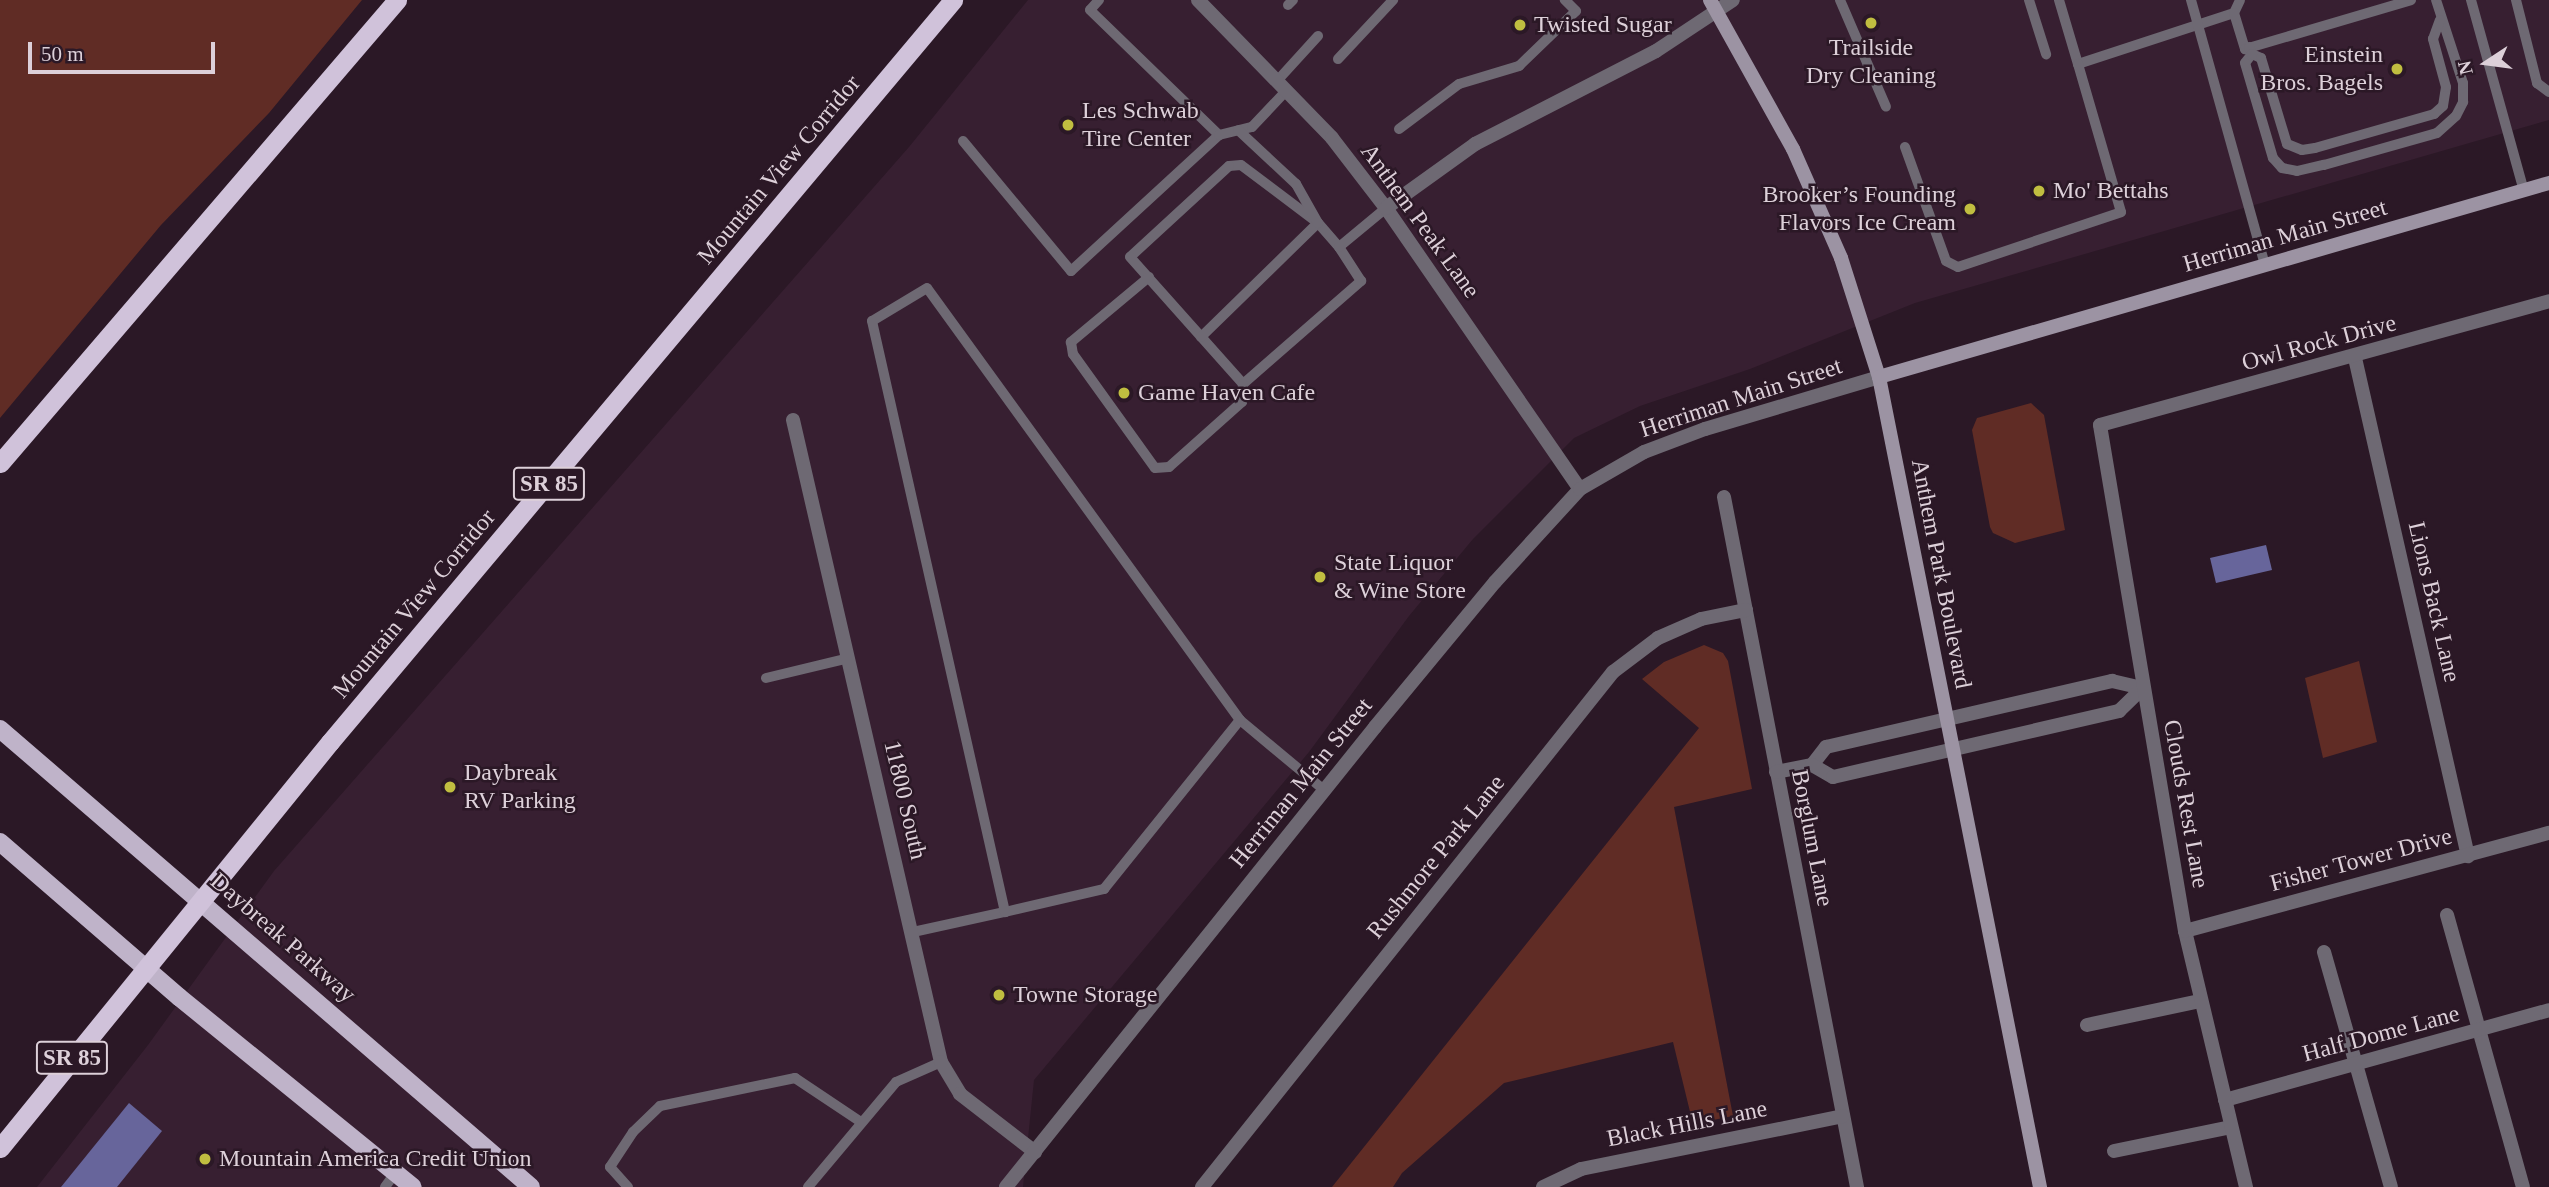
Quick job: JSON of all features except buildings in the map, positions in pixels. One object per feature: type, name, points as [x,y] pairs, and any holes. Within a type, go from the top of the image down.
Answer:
[{"type":"highway","points":[[0,463],[397,0]]},
{"type":"highway","name":"Mountain View Corridor","points":[[0,1148],[200,899],[953,0]]},
{"type":"main road","name":"Anthem Park Boulevard","points":[[1713,5],[1793,149],[1841,258],[1880,377],[2040,1187]]},
{"type":"main road","name":"Herriman Main Street","points":[[1880,377],[2549,183]]},
{"type":"main road","name":"Daybreak Parkway","points":[[0,729],[531,1187]]},
{"type":"main road","points":[[0,842],[390,1180],[413,1187]]},
{"type":"street","name":"Anthem Peak Lane","points":[[1198,0],[1332,138],[1386,208],[1580,489]]},
{"type":"street","points":[[1386,208],[1475,145],[1596,83],[1713,5],[1733,0]]},
{"type":"street","name":"Owl Rock Drive","points":[[2101,425],[2355,358],[2549,301]]},
{"type":"street","name":"Lions Back Lane","points":[[2355,358],[2468,856]]},
{"type":"street","name":"Herriman Main Street","points":[[1006,1187],[1324,790],[1495,582],[1580,489],[1644,452],[1704,429],[1880,377]]},
{"type":"street","name":"11800 South","points":[[793,420],[941,1062],[960,1094],[1035,1152]]},
{"type":"street","name":"Clouds Rest Lane","points":[[2101,425],[2185,931],[2246,1187]]},
{"type":"street","name":"Borglum Lane","points":[[1724,497],[1857,1187]]},
{"type":"street","name":"Rushmore Park Lane","points":[[1202,1187],[1613,672],[1658,638],[1701,619],[1746,610]]},
{"type":"street","points":[[1812,765],[1826,747],[2112,681],[2143,688]]},
{"type":"street","points":[[1776,772],[1812,765],[1833,777],[2119,711],[2143,688]]},
{"type":"street","name":"Fisher Tower Drive","points":[[2185,931],[2549,833]]},
{"type":"street","points":[[2447,915],[2523,1187]]},
{"type":"street","points":[[2324,952],[2391,1187]]},
{"type":"street","points":[[2087,1025],[2200,1001]]},
{"type":"street","name":"Half Dome Lane","points":[[2225,1100],[2549,1010]]},
{"type":"street","name":"Black Hills Lane","points":[[1543,1187],[1581,1168],[1843,1116]]},
{"type":"street","points":[[2114,1151],[2231,1127]]},
{"type":"lane","points":[[1099,0],[1090,10],[1219,135]]},
{"type":"lane","points":[[1338,59],[1392,0]]},
{"type":"lane","points":[[1399,129],[1459,84],[1519,66],[1576,11],[1565,0]]},
{"type":"lane","points":[[1840,0],[1886,107]]},
{"type":"lane","points":[[2029,0],[2046,54]]},
{"type":"lane","points":[[1905,147],[1946,261],[1958,267],[2121,212],[2059,0]]},
{"type":"lane","points":[[2192,0],[2265,265]]},
{"type":"lane","points":[[2240,0],[2234,13],[2245,49],[2261,58],[2287,144],[2302,150],[2434,114],[2443,106],[2445,87],[2433,39],[2440,20]]},
{"type":"lane","points":[[2411,0],[2251,51],[2245,63],[2273,158],[2282,169],[2297,171],[2324,165],[2437,133],[2456,116],[2463,102],[2463,83],[2447,29],[2440,20],[2436,0]]},
{"type":"lane","points":[[2471,0],[2524,191]]},
{"type":"lane","points":[[2515,1],[2537,83],[2549,92]]},
{"type":"lane","points":[[2078,64],[2234,13]]},
{"type":"lane","points":[[963,141],[1071,271],[1219,135],[1252,127],[1318,36]]},
{"type":"lane","points":[[2443,106],[2456,116]]},
{"type":"lane","points":[[1238,130],[1296,184],[1318,223]]},
{"type":"lane","points":[[1149,277],[1071,342],[1073,354],[1155,468],[1169,467],[1242,402],[1242,384],[1149,277],[1130,257],[1229,166],[1241,164],[1318,223],[1339,247],[1361,281],[1242,384]]},
{"type":"lane","points":[[1339,247],[1386,208]]},
{"type":"lane","points":[[1201,337],[1318,223]]},
{"type":"lane","points":[[1005,912],[873,321],[927,288],[1240,720],[1324,790]]},
{"type":"lane","points":[[766,678],[849,658]]},
{"type":"lane","points":[[913,932],[1104,889],[1240,720]]},
{"type":"lane","points":[[811,1186],[896,1082],[941,1062]]},
{"type":"lane","points":[[628,1187],[610,1167],[634,1132],[660,1106],[795,1078],[817,1089],[861,1122]]},
{"type":"shaded area","points":[[0,0],[362,0],[269,113],[161,225],[0,418]]},
{"type":"shaded area","points":[[1028,0],[2549,0],[2549,120],[1915,303],[1750,369],[1640,406],[1574,438],[1473,539],[1409,616],[1309,752],[1034,1080],[1023,1187],[37,1187],[148,1045],[274,871],[909,147]]},
{"type":"shaded area","points":[[2031,403],[2044,415],[2065,530],[2015,543],[1993,533],[1990,527],[1972,430],[1977,418]]},
{"type":"shaded area","points":[[2266,545],[2272,570],[2216,583],[2210,558]]},
{"type":"shaded area","points":[[1704,645],[1723,653],[1728,661],[1752,789],[1674,807],[1733,1116],[1693,1124],[1673,1042],[1504,1083],[1402,1173],[1393,1187],[1332,1187],[1699,728],[1642,679],[1664,662]]},
{"type":"shaded area","points":[[2359,661],[2377,742],[2323,758],[2305,678]]},
{"type":"shaded area","points":[[129,1103],[162,1131],[117,1187],[61,1187]]},
{"type":"place","name":"Trailside Dry Cleaning","points":[[1871,23]]},
{"type":"place","name":"Twisted Sugar","points":[[1520,25]]},
{"type":"place","name":"Einstein Bros. Bagels","points":[[2397,69]]},
{"type":"place","name":"Les Schwab Tire Center","points":[[1068,125]]},
{"type":"place","name":"Mo' Bettahs","points":[[2039,191]]},
{"type":"place","name":"Brooker’s Founding Flavors Ice Cream","points":[[1970,209]]},
{"type":"place","name":"Game Haven Cafe","points":[[1124,393]]},
{"type":"place","name":"State Liquor & Wine Store","points":[[1320,577]]},
{"type":"place","name":"Daybreak RV Parking","points":[[450,787]]},
{"type":"place","name":"Towne Storage","points":[[999,995]]},
{"type":"place","name":"Mountain America Credit Union","points":[[205,1159]]}]
